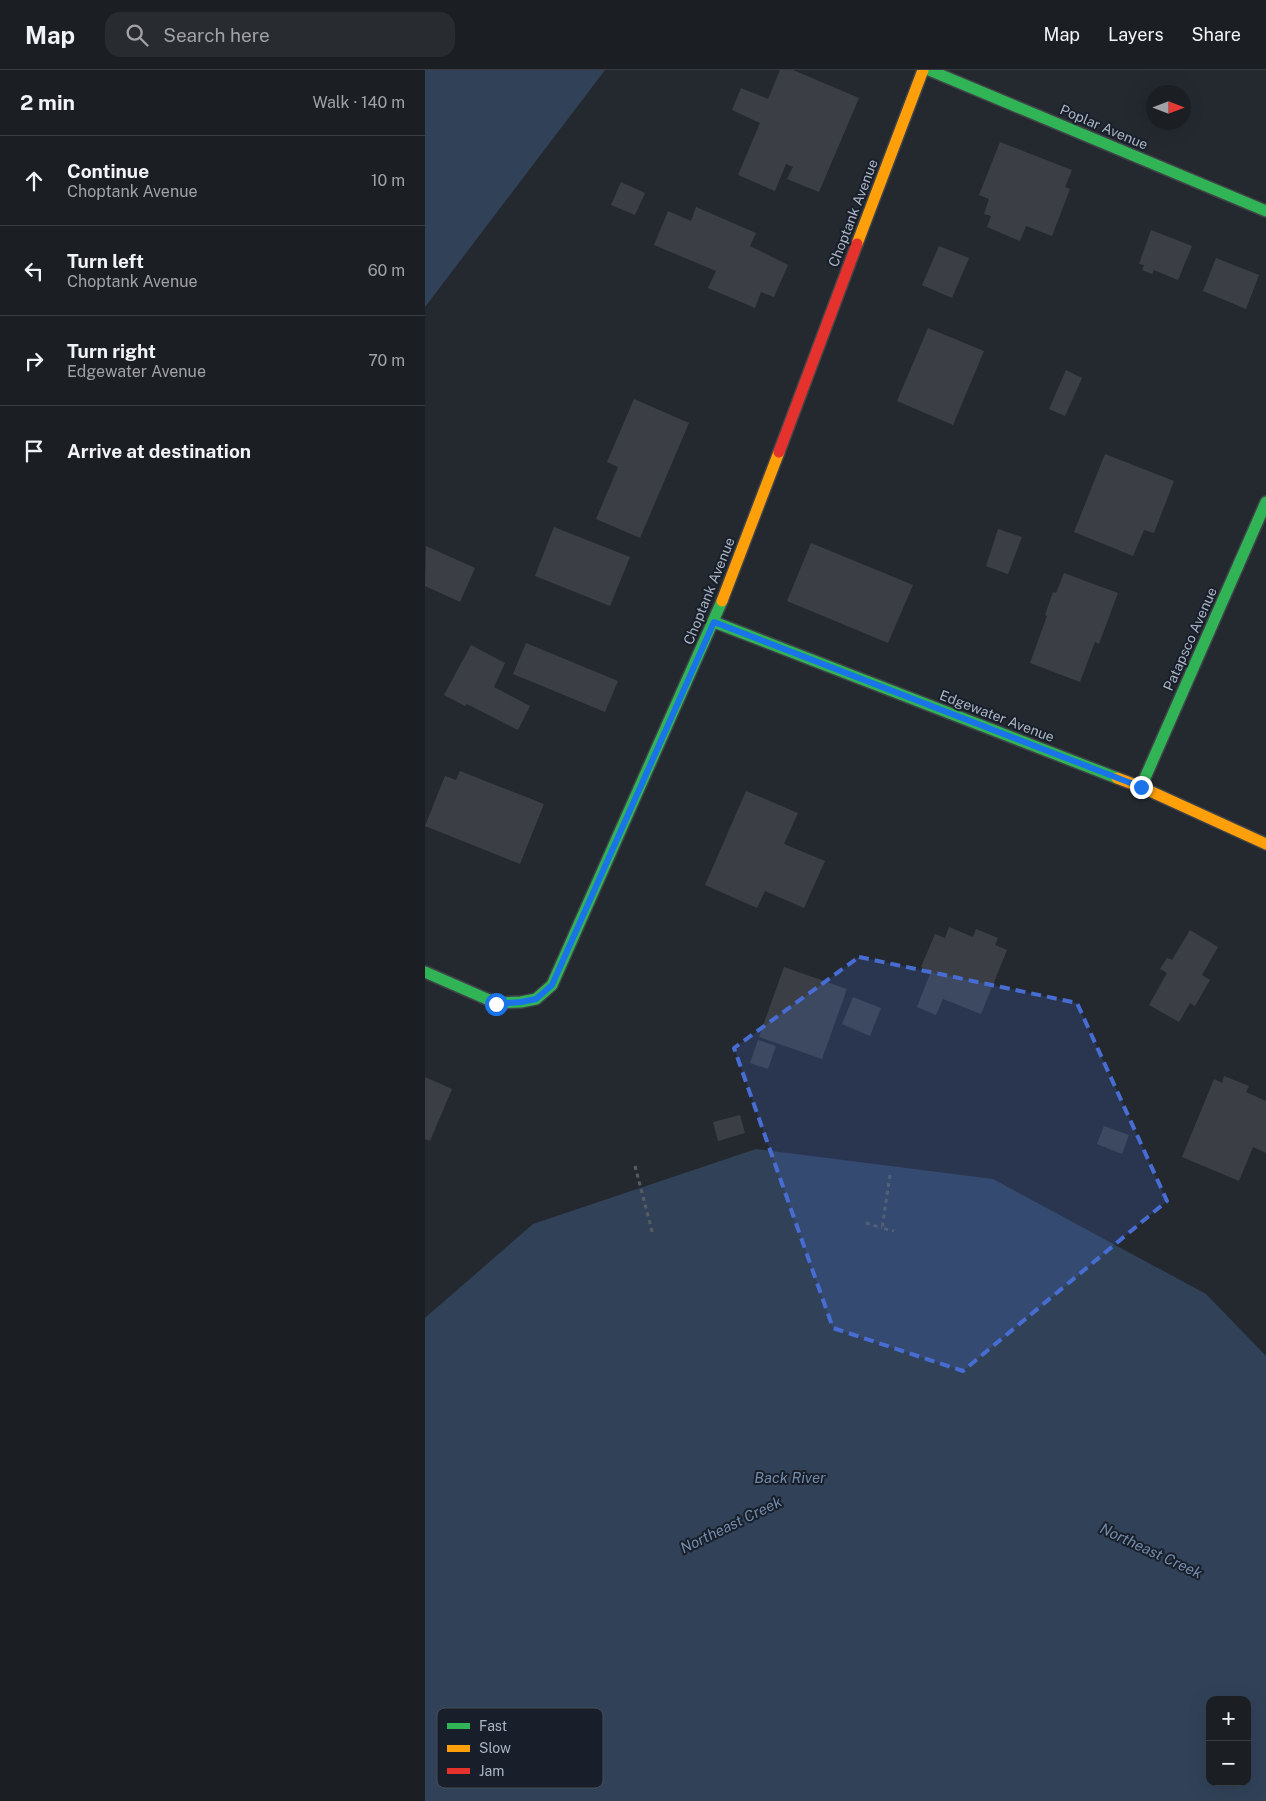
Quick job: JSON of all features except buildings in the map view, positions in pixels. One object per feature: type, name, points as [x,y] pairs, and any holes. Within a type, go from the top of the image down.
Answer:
[{"type":"street","name":"Choptank Avenue","points":[[425,972],[496,1004],[536,999],[552,985],[714,622],[923,70]]},
{"type":"street","name":"Poplar Avenue","points":[[929,70],[1266,211]]},
{"type":"street","name":"Patapsco Avenue","points":[[1141,787],[1266,502]]},
{"type":"street","name":"Edgewater Avenue","points":[[714,622],[1141,787],[1266,844]]},
{"type":"path","points":[[635,1166],[653,1235]]},
{"type":"path","points":[[882,1228],[890,1175]]},
{"type":"path","points":[[866,1223],[894,1232]]},
{"type":"highlighted area","points":[[859,957],[1077,1003],[1167,1201],[963,1371],[833,1328],[734,1048]]},
{"type":"water","points":[[425,70],[605,70],[425,307]]},
{"type":"water","name":"Back River","points":[[756,1149],[993,1179],[1206,1294],[1266,1356],[1266,1801],[425,1801],[425,1318],[533,1224]]},
{"type":"traffic: fast","points":[[929,70],[1266,211]]},
{"type":"traffic: fast","points":[[1141,787],[1266,502]]},
{"type":"traffic: fast","points":[[425,972],[496,1003],[536,999],[552,985],[722,601]]},
{"type":"traffic: fast","points":[[714,622],[1117,778]]},
{"type":"traffic: slow","points":[[857,244],[923,70]]},
{"type":"traffic: slow","points":[[722,601],[779,452]]},
{"type":"traffic: slow","points":[[1117,778],[1266,844]]},
{"type":"traffic: jam","points":[[779,452],[857,244]]},
{"type":"route","points":[[496,1004],[536,999],[552,985],[714,622],[1141,787]]},
{"type":"water label","name":"Northeast Creek","points":[[731,1525]]},
{"type":"water label","name":"Northeast Creek","points":[[1151,1551]]}]
